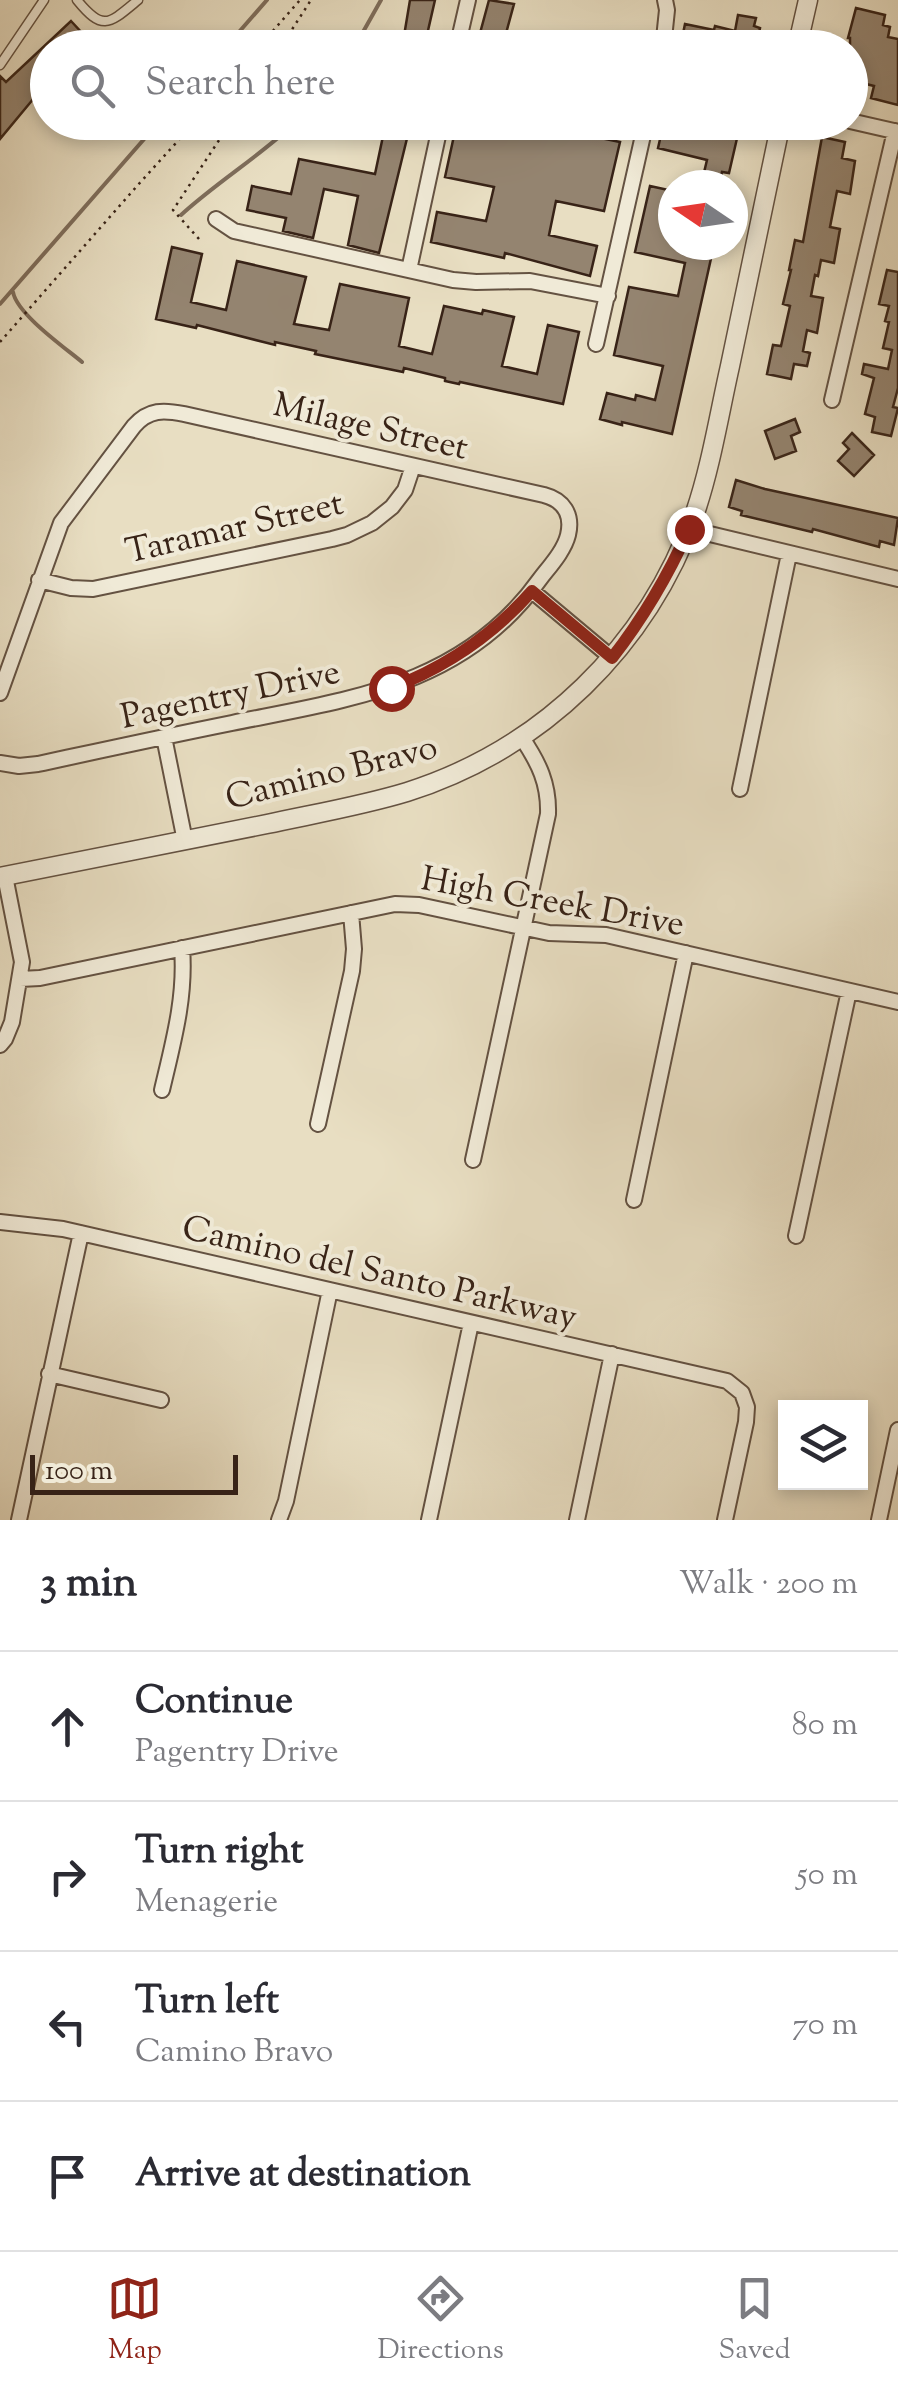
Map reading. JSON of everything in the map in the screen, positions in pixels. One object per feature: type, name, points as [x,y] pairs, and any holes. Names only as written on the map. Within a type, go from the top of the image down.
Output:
[{"type":"street","points":[[462,30],[468,0]]},
{"type":"street","points":[[664,30],[666,0]]},
{"type":"street","points":[[802,30],[808,0]]},
{"type":"street","points":[[832,400],[896,132],[868,125]]},
{"type":"street","points":[[409,270],[437,140]]},
{"type":"street","points":[[596,344],[642,140]]},
{"type":"street","name":"Camino Bravo","points":[[3,877],[404,793],[487,759],[522,738],[570,700],[612,658],[651,604],[689,529],[712,452],[777,140]]},
{"type":"street","points":[[216,219],[234,231],[453,280],[530,281],[608,296]]},
{"type":"street","name":"Milage Street","points":[[39,580],[66,515],[134,426],[154,411],[184,414],[551,497],[568,514]]},
{"type":"street","name":"Taramar Street","points":[[39,580],[92,590],[332,540],[372,522],[392,507],[413,466]]},
{"type":"street","name":"Pagentry Drive","points":[[0,763],[28,766],[353,698],[406,682],[473,645],[510,614],[532,591],[568,538],[568,514]]},
{"type":"street","points":[[689,529],[898,578]]},
{"type":"street","points":[[740,789],[790,554]]},
{"type":"street","points":[[0,693],[39,580]]},
{"type":"street","points":[[532,591],[612,658]]},
{"type":"street","points":[[164,737],[186,841]]},
{"type":"street","points":[[473,1160],[546,826],[548,791],[522,738]]},
{"type":"street","points":[[0,1046],[9,1032],[22,955],[3,877]]},
{"type":"street","name":"High Creek Drive","points":[[20,979],[395,904],[559,934],[597,934],[898,1002]]},
{"type":"street","points":[[318,1124],[352,971],[351,913]]},
{"type":"street","points":[[162,1090],[182,996],[182,948]]},
{"type":"street","points":[[634,1200],[686,953]]},
{"type":"street","points":[[796,1236],[849,991]]},
{"type":"street","name":"Camino del Santo Parkway","points":[[0,1222],[80,1233],[720,1378],[742,1393],[747,1406],[725,1520]]},
{"type":"street","points":[[19,1520],[80,1233]]},
{"type":"street","points":[[279,1520],[330,1290]]},
{"type":"street","points":[[429,1520],[471,1323]]},
{"type":"street","points":[[577,1520],[612,1354]]},
{"type":"street","points":[[50,1374],[160,1400]]},
{"type":"street","points":[[879,1520],[898,1430]]},
{"type":"lane","points":[[0,65],[44,0]]},
{"type":"lane","points":[[76,0],[92,19],[104,22],[115,20],[138,0]]},
{"type":"path","points":[[274,30],[300,0]]},
{"type":"path","points":[[291,30],[310,0]]},
{"type":"path","points":[[0,342],[179,140]]},
{"type":"path","points":[[199,238],[173,210],[219,140]]},
{"type":"building","points":[[410,0],[435,0],[428,30],[405,30]]},
{"type":"building","points":[[489,0],[514,4],[507,30],[481,30]]},
{"type":"building","points":[[856,8],[885,15],[883,25],[890,27],[888,37],[898,39],[898,105],[871,98],[874,86],[868,84],[868,30],[850,30]]},
{"type":"building","points":[[738,15],[756,18],[754,26],[760,28],[760,30],[735,30]]},
{"type":"building","points":[[71,21],[79,30],[61,30]]},
{"type":"building","points":[[685,24],[714,30],[684,30]]},
{"type":"building","points":[[30,59],[30,103],[0,139],[0,76],[6,82]]},
{"type":"building","points":[[382,140],[407,140],[379,253],[348,245],[358,196],[324,189],[313,238],[283,231],[286,218],[247,210],[252,186],[291,194],[299,159],[375,174]]},
{"type":"building","points":[[453,140],[620,142],[604,211],[556,201],[549,235],[597,246],[590,276],[505,253],[504,258],[431,242],[437,212],[486,221],[494,187],[445,177]]},
{"type":"building","points":[[660,140],[737,140],[730,170],[705,170],[707,160],[658,148]]},
{"type":"building","points":[[821,140],[845,142],[842,158],[855,161],[850,194],[837,191],[830,227],[840,229],[834,263],[821,260],[811,296],[823,298],[817,333],[807,330],[803,351],[810,353],[807,366],[794,364],[791,379],[767,374],[773,345],[781,346],[790,306],[783,304],[795,240],[803,242]]},
{"type":"building","points":[[650,186],[658,188],[658,257],[635,252]]},
{"type":"building","points":[[172,247],[202,254],[191,302],[226,310],[237,261],[306,277],[294,324],[329,330],[340,284],[409,298],[399,346],[432,354],[444,306],[514,317],[502,366],[537,374],[548,325],[579,332],[563,404],[156,319]]},
{"type":"building","points":[[671,260],[711,260],[672,434],[600,419],[607,393],[655,400],[663,366],[614,355],[629,287],[678,296],[685,263]]},
{"type":"building","points":[[887,270],[898,272],[898,388],[893,407],[898,408],[891,436],[872,432],[875,417],[865,414],[874,378],[862,374],[864,364],[888,369],[892,350],[883,348],[889,306],[879,304]]},
{"type":"building","points":[[795,419],[800,432],[791,436],[796,451],[775,459],[765,431]]},
{"type":"building","points":[[852,433],[874,455],[854,476],[838,461],[849,449],[843,443]]},
{"type":"building","points":[[736,480],[898,518],[894,545],[880,541],[879,547],[741,515],[742,511],[729,507]]},
{"type":"waterway","points":[[241,30],[267,0]]},
{"type":"waterway","points":[[364,30],[381,0]]},
{"type":"waterway","points":[[0,304],[143,140]]},
{"type":"waterway","points":[[181,215],[275,140]]},
{"type":"waterway","points":[[13,292],[32,320],[82,362]]},
{"type":"route","points":[[391,688],[434,669],[473,645],[532,591],[612,658],[651,604],[689,529]]}]
